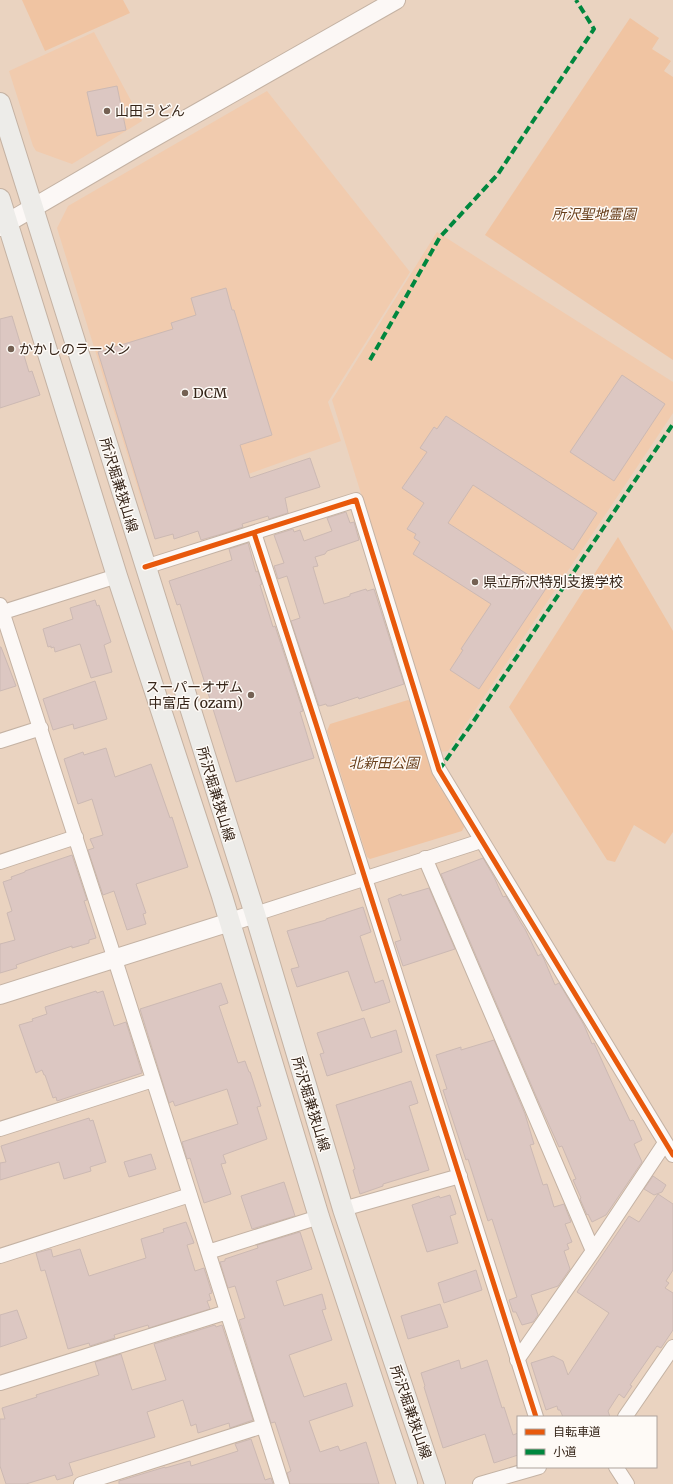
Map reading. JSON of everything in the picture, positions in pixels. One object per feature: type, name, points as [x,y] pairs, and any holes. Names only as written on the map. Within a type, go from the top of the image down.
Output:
[{"type":"main road","name":"所沢堀兼狭山線","points":[[0,103],[254,914],[343,1209],[435,1484]]},
{"type":"main road","name":"所沢堀兼狭山線","points":[[0,199],[4,225],[222,896],[319,1217],[407,1484]]},
{"type":"street","points":[[4,225],[396,0]]},
{"type":"street","points":[[145,567],[356,500],[439,770],[669,1149],[593,1251],[517,1360]]},
{"type":"street","points":[[254,533],[536,1416]]},
{"type":"street","points":[[117,576],[1,610],[76,837],[282,1484]]},
{"type":"street","points":[[0,741],[40,728]]},
{"type":"street","points":[[0,862],[76,837]]},
{"type":"street","points":[[0,995],[481,840]]},
{"type":"street","points":[[425,858],[593,1251]]},
{"type":"street","points":[[0,1129],[153,1080]]},
{"type":"street","points":[[343,1209],[460,1176]]},
{"type":"street","points":[[0,1256],[190,1195]]},
{"type":"street","points":[[208,1252],[319,1217]]},
{"type":"street","points":[[0,1383],[227,1312]]},
{"type":"street","points":[[626,1416],[673,1347]]},
{"type":"street","points":[[81,1484],[263,1426]]},
{"type":"street","points":[[480,1484],[536,1468]]},
{"type":"street","points":[[617,1468],[627,1484]]},
{"type":"shaded area","points":[[94,32],[142,121],[72,164],[36,151],[33,146],[9,71]]},
{"type":"shaded area","points":[[267,91],[410,272],[328,402],[341,441],[145,511],[57,228],[68,206]]},
{"type":"shaded area","name":"県立所沢特別支援学校","points":[[437,232],[673,382],[673,413],[448,751],[441,752],[332,400]]},
{"type":"green space","points":[[22,0],[123,0],[130,13],[45,51]]},
{"type":"green space","name":"所沢聖地霊園","points":[[630,18],[659,38],[652,49],[671,61],[664,71],[673,77],[673,360],[485,235]]},
{"type":"green space","points":[[618,537],[673,631],[673,832],[665,844],[634,825],[615,862],[607,860],[509,707]]},
{"type":"green space","name":"北新田公園","points":[[408,700],[414,703],[437,783],[465,825],[462,831],[370,859],[367,857],[327,731],[330,724]]},
{"type":"building","name":"山田うどん","points":[[117,86],[126,130],[97,136],[87,92]]},
{"type":"building","name":"DCM","points":[[226,288],[272,435],[240,445],[250,478],[310,458],[320,487],[285,498],[288,513],[269,519],[268,516],[242,524],[243,527],[225,533],[201,540],[198,531],[174,539],[173,534],[155,539],[98,352],[173,329],[171,323],[196,315],[191,298]]},
{"type":"building","points":[[12,316],[29,372],[32,371],[40,395],[0,408],[0,319]]},
{"type":"building","points":[[622,375],[665,404],[614,481],[570,452]]},
{"type":"building","points":[[446,416],[597,513],[573,550],[473,485],[448,523],[547,587],[479,689],[450,670],[463,650],[461,649],[491,604],[413,554],[420,542],[414,538],[416,534],[407,529],[424,503],[402,488],[427,452],[420,448],[434,427],[437,429]]},
{"type":"building","points":[[346,512],[350,523],[354,522],[359,540],[327,551],[325,554],[315,557],[318,566],[313,567],[324,604],[350,596],[350,594],[366,589],[367,591],[374,589],[404,684],[359,699],[358,697],[331,706],[327,706],[326,704],[319,706],[291,621],[300,618],[287,576],[278,579],[274,566],[284,563],[274,535],[293,529],[294,532],[300,530],[304,541],[332,531],[327,518]]},
{"type":"building","points":[[248,543],[256,572],[258,571],[262,584],[260,585],[273,627],[275,626],[303,711],[300,712],[314,758],[236,782],[180,604],[177,605],[169,581],[232,560],[229,549]]},
{"type":"building","points":[[95,600],[97,606],[99,605],[111,642],[104,645],[112,672],[91,678],[80,644],[55,652],[54,647],[48,647],[43,629],[73,619],[70,608]]},
{"type":"building","points":[[0,647],[16,686],[0,691]]},
{"type":"building","points":[[95,681],[107,719],[74,729],[73,724],[53,730],[43,699]]},
{"type":"building","points":[[106,748],[115,777],[151,764],[170,818],[172,817],[188,867],[136,884],[146,913],[143,914],[146,924],[127,930],[114,891],[103,895],[88,850],[94,848],[90,839],[103,835],[92,799],[78,804],[64,759],[83,752],[84,755]]},
{"type":"building","points":[[72,855],[87,900],[84,901],[96,938],[89,940],[89,943],[72,948],[72,946],[42,956],[16,965],[17,968],[0,973],[0,944],[15,940],[7,913],[12,911],[3,882],[12,879],[11,877],[25,871]]},
{"type":"building","points":[[483,858],[503,897],[506,896],[525,929],[538,956],[541,954],[543,957],[555,985],[559,983],[584,1025],[592,1044],[594,1043],[630,1121],[634,1121],[642,1140],[634,1144],[642,1162],[606,1215],[592,1222],[580,1199],[581,1198],[573,1180],[576,1179],[562,1146],[559,1147],[536,1096],[441,874]]},
{"type":"building","points":[[429,888],[455,949],[403,966],[395,942],[401,940],[388,899],[401,894],[402,896]]},
{"type":"building","points":[[363,907],[371,932],[360,936],[375,983],[383,980],[390,1002],[362,1011],[348,971],[297,987],[291,969],[299,967],[287,931],[326,920]]},
{"type":"building","points":[[221,983],[228,1003],[219,1006],[238,1063],[245,1061],[250,1072],[261,1106],[257,1107],[267,1139],[223,1155],[226,1163],[221,1164],[231,1194],[204,1203],[190,1158],[187,1159],[182,1142],[238,1124],[227,1089],[175,1106],[173,1101],[169,1103],[140,1009]]},
{"type":"building","points":[[96,991],[97,993],[103,991],[114,1026],[126,1022],[142,1073],[57,1101],[56,1097],[53,1098],[42,1070],[36,1073],[19,1025],[33,1021],[32,1019],[47,1014],[45,1007]]},
{"type":"building","points":[[364,1018],[371,1038],[396,1030],[402,1052],[327,1076],[320,1054],[324,1053],[317,1033]]},
{"type":"building","points":[[494,1040],[525,1114],[534,1144],[530,1145],[543,1185],[547,1184],[554,1207],[564,1204],[571,1222],[565,1224],[572,1242],[567,1244],[569,1249],[564,1251],[570,1269],[558,1286],[531,1295],[538,1315],[533,1322],[522,1325],[516,1312],[513,1312],[509,1300],[517,1297],[492,1219],[488,1221],[468,1159],[466,1160],[443,1090],[447,1089],[436,1055],[461,1047],[461,1050]]},
{"type":"building","points":[[411,1081],[418,1103],[409,1106],[429,1170],[383,1184],[383,1186],[360,1194],[353,1170],[355,1169],[336,1105]]},
{"type":"building","points":[[89,1118],[90,1121],[93,1120],[106,1162],[90,1167],[91,1171],[64,1179],[59,1162],[0,1180],[0,1163],[6,1162],[1,1146]]},
{"type":"building","points":[[151,1154],[156,1169],[129,1177],[124,1162]]},
{"type":"building","points":[[653,1176],[666,1185],[662,1192],[654,1195],[644,1189]]},
{"type":"building","points":[[284,1182],[295,1216],[252,1229],[241,1196]]},
{"type":"building","points":[[658,1194],[673,1204],[673,1270],[666,1281],[669,1283],[665,1288],[673,1293],[673,1330],[661,1348],[657,1346],[630,1385],[632,1386],[624,1398],[619,1394],[608,1411],[610,1416],[563,1416],[557,1406],[546,1410],[531,1363],[553,1356],[563,1361],[568,1375],[609,1313],[577,1292],[629,1216],[639,1222]]},
{"type":"building","points":[[450,1195],[456,1214],[450,1216],[458,1243],[427,1252],[412,1205],[439,1196],[440,1198]]},
{"type":"building","points":[[186,1222],[194,1243],[187,1245],[195,1271],[204,1268],[212,1293],[209,1294],[211,1300],[207,1301],[210,1309],[149,1328],[148,1325],[114,1335],[115,1338],[90,1346],[89,1343],[68,1349],[45,1270],[41,1271],[36,1253],[51,1249],[53,1257],[80,1249],[89,1276],[146,1258],[141,1239],[164,1232],[163,1229]]},
{"type":"building","points":[[300,1232],[312,1269],[276,1281],[284,1306],[322,1294],[326,1309],[322,1310],[332,1340],[289,1355],[304,1397],[346,1383],[353,1406],[309,1421],[320,1452],[338,1446],[340,1451],[366,1442],[379,1484],[290,1484],[287,1473],[291,1471],[275,1422],[271,1423],[239,1320],[245,1318],[235,1286],[228,1288],[220,1262],[258,1248],[257,1245]]},
{"type":"building","points":[[476,1270],[482,1290],[444,1303],[438,1283]]},
{"type":"building","points":[[440,1304],[448,1327],[408,1339],[401,1316]]},
{"type":"building","points":[[17,1310],[27,1338],[0,1347],[0,1315]]},
{"type":"building","points":[[215,1325],[216,1327],[222,1325],[253,1420],[230,1428],[229,1423],[198,1433],[196,1424],[191,1426],[183,1400],[147,1412],[155,1437],[69,1463],[73,1475],[57,1480],[55,1475],[26,1484],[6,1484],[0,1466],[0,1419],[5,1419],[2,1408],[37,1397],[36,1395],[99,1375],[95,1362],[121,1354],[132,1390],[166,1380],[154,1344]]},
{"type":"building","points":[[459,1360],[461,1369],[487,1360],[502,1408],[504,1407],[513,1435],[517,1433],[517,1455],[494,1463],[485,1434],[443,1448],[421,1373]]},
{"type":"building","points":[[251,1439],[265,1480],[271,1478],[273,1484],[119,1484],[119,1481],[165,1467],[190,1461],[191,1466],[238,1451],[235,1444]]},
{"type":"marked path","points":[[370,360],[440,237],[498,174],[594,29],[576,0]]},
{"type":"marked path","points":[[439,770],[473,722],[673,424]]},
{"type":"cycle path","points":[[145,567],[356,500],[439,770],[673,1155]]},
{"type":"cycle path","points":[[254,533],[536,1416]]},
{"type":"place","name":"山田うどん","points":[[107,111]]},
{"type":"place","name":"かかしのラーメン","points":[[11,349]]},
{"type":"place","name":"DCM","points":[[185,393]]},
{"type":"place","name":"県立所沢特別支援学校","points":[[475,582]]},
{"type":"place","name":"スーパーオザム 中富店 (ozam)","points":[[251,695]]}]
